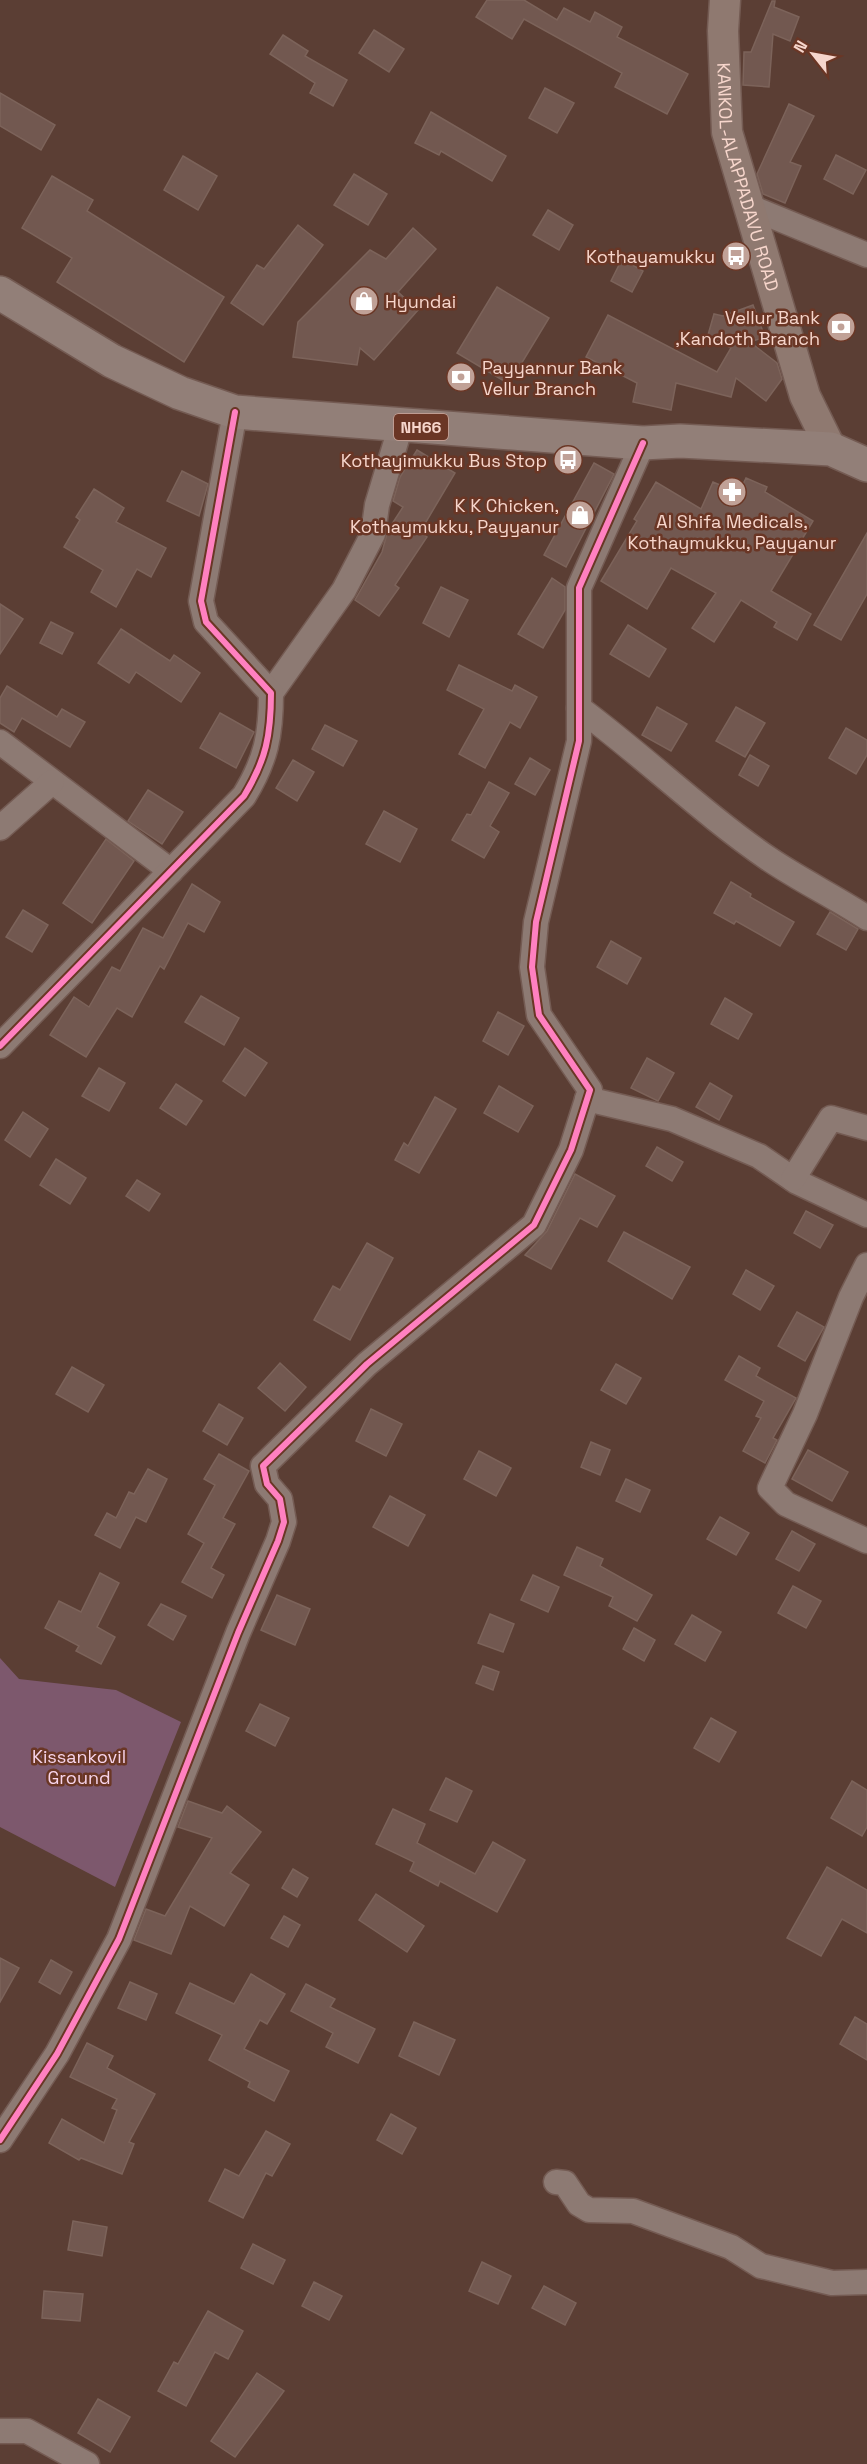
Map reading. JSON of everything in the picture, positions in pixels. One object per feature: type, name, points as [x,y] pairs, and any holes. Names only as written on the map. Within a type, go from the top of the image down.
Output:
[{"type":"highway","name":"NH66","points":[[0,293],[112,361],[180,393],[235,412],[643,443],[680,441],[831,449],[867,465]]},
{"type":"main road","name":"KANKOL-ALAPPADAVU ROAD","points":[[725,0],[723,31],[727,132],[805,396],[831,449]]},
{"type":"street","points":[[750,207],[867,255]]},
{"type":"street","points":[[235,412],[201,601],[206,622],[271,693]]},
{"type":"street","points":[[0,1046],[243,796],[257,775],[265,754],[271,723],[271,693],[344,590],[373,534],[377,505],[401,425]]},
{"type":"street","points":[[0,2140],[57,2054],[120,1939],[238,1633],[278,1541],[284,1522],[280,1499],[267,1484],[263,1466],[367,1364],[534,1225],[571,1150],[590,1090],[538,1015],[532,967],[536,922],[579,741],[579,588],[643,443]]},
{"type":"street","points":[[579,708],[620,739],[698,806],[770,859],[867,918]]},
{"type":"street","points":[[0,742],[171,871]]},
{"type":"street","points":[[0,828],[52,782]]},
{"type":"street","points":[[587,1099],[672,1119],[759,1156],[793,1179],[867,1215]]},
{"type":"street","points":[[793,1179],[831,1118],[867,1128]]},
{"type":"street","points":[[867,1265],[851,1297],[805,1414],[770,1488],[786,1504],[867,1541]]},
{"type":"street","points":[[556,2182],[565,2183],[579,2204],[590,2210],[633,2211],[731,2247],[761,2266],[832,2283],[867,2282]]},
{"type":"street","points":[[0,2431],[27,2431],[87,2464]]},
{"type":"green space","name":"Kissankovil Ground","points":[[0,1658],[19,1679],[116,1690],[181,1722],[115,1887],[0,1827]]},
{"type":"building","points":[[487,0],[524,0],[557,20],[564,8],[590,22],[595,12],[622,27],[617,37],[688,74],[667,114],[615,87],[622,73],[524,19],[512,39],[476,17]]},
{"type":"building","points":[[772,1],[775,1],[774,7],[799,17],[790,41],[773,34],[769,87],[743,85],[744,52],[751,52]]},
{"type":"building","points":[[374,30],[404,49],[389,72],[359,53]]},
{"type":"building","points":[[283,35],[308,51],[305,56],[347,80],[333,106],[310,93],[315,83],[270,54]]},
{"type":"building","points":[[545,88],[574,103],[557,133],[529,118]]},
{"type":"building","points":[[0,93],[55,125],[41,150],[0,126]]},
{"type":"building","points":[[789,104],[814,116],[790,162],[801,166],[785,203],[763,194],[757,174]]},
{"type":"building","points":[[431,112],[506,156],[492,181],[441,151],[439,155],[415,143]]},
{"type":"building","points":[[836,155],[866,170],[853,194],[824,179]]},
{"type":"building","points":[[183,156],[217,176],[198,210],[164,190]]},
{"type":"building","points":[[354,174],[387,194],[368,225],[334,205]]},
{"type":"building","points":[[52,176],[93,200],[87,211],[224,297],[184,362],[57,282],[72,258],[22,228]]},
{"type":"building","points":[[548,210],[573,225],[559,250],[533,235]]},
{"type":"building","points":[[298,225],[323,245],[263,325],[231,303],[257,265],[264,269]]},
{"type":"building","name":"Hyundai","points":[[413,228],[436,249],[398,292],[418,310],[374,360],[360,348],[357,365],[293,357],[298,322],[370,250],[386,259]]},
{"type":"building","points":[[622,259],[643,271],[632,292],[611,281]]},
{"type":"building","points":[[497,287],[549,318],[509,384],[457,353]]},
{"type":"building","points":[[753,305],[765,337],[750,342],[777,363],[782,379],[766,401],[736,378],[731,397],[676,383],[671,410],[633,402],[637,383],[586,357],[608,315],[717,372],[731,348],[708,335],[714,314],[723,316]]},
{"type":"building","points":[[417,450],[455,473],[420,532],[427,537],[395,585],[399,588],[379,616],[355,600],[382,552],[388,530],[403,507],[393,501],[400,477]]},
{"type":"building","name":"K K Chicken, Kothaymukku, Payyanur","points":[[594,463],[614,474],[566,567],[544,555]]},
{"type":"building","points":[[182,471],[208,484],[199,516],[167,501]]},
{"type":"building","points":[[746,478],[767,487],[765,492],[813,521],[771,591],[811,614],[797,640],[774,627],[777,622],[741,600],[714,642],[692,628],[716,593],[671,568],[647,609],[601,581],[637,521],[634,519],[656,482],[701,509],[713,482],[739,493]]},
{"type":"building","points":[[94,489],[124,508],[116,522],[166,548],[151,577],[137,569],[116,607],[91,592],[103,570],[64,547],[80,520],[76,517]]},
{"type":"building","points":[[867,533],[867,594],[841,640],[814,625]]},
{"type":"building","points":[[552,578],[565,587],[565,610],[543,648],[518,634]]},
{"type":"building","points":[[441,587],[468,600],[449,637],[423,623]]},
{"type":"building","points":[[0,604],[23,619],[0,654]]},
{"type":"building","points":[[51,622],[73,633],[62,654],[40,643]]},
{"type":"building","points":[[628,625],[666,649],[649,677],[610,654]]},
{"type":"building","points":[[121,629],[170,661],[174,655],[200,673],[181,702],[136,672],[129,683],[98,663]]},
{"type":"building","points":[[459,665],[512,691],[515,685],[537,697],[520,728],[510,722],[485,768],[459,754],[484,709],[447,690]]},
{"type":"building","points":[[7,686],[57,717],[62,709],[85,722],[70,747],[22,718],[14,732],[0,723],[0,698]]},
{"type":"building","points":[[657,707],[687,724],[671,751],[642,735]]},
{"type":"building","points":[[736,707],[765,723],[745,757],[716,741]]},
{"type":"building","points":[[220,713],[254,732],[236,768],[200,748]]},
{"type":"building","points":[[325,725],[357,741],[343,766],[312,749]]},
{"type":"building","points":[[846,728],[867,740],[867,755],[856,774],[829,758]]},
{"type":"building","points":[[750,755],[769,766],[758,786],[739,775]]},
{"type":"building","points":[[530,758],[550,770],[535,795],[515,784]]},
{"type":"building","points":[[293,760],[314,772],[297,801],[276,788]]},
{"type":"building","points":[[489,782],[509,793],[490,826],[499,832],[484,858],[452,840],[467,814],[471,815]]},
{"type":"building","points":[[148,790],[183,812],[162,844],[128,821]]},
{"type":"building","points":[[384,811],[417,829],[400,862],[366,844]]},
{"type":"building","points":[[106,839],[134,861],[92,923],[63,903]]},
{"type":"building","points":[[731,882],[751,894],[750,897],[794,922],[780,946],[736,921],[734,924],[714,913]]},
{"type":"building","points":[[192,884],[220,902],[204,932],[188,923],[164,969],[160,966],[132,1017],[117,1008],[86,1057],[50,1035],[74,997],[89,1007],[112,967],[120,971],[143,928],[163,938]]},
{"type":"building","points":[[23,910],[48,925],[32,952],[6,937]]},
{"type":"building","points":[[830,912],[858,929],[846,950],[817,934]]},
{"type":"building","points":[[611,941],[641,958],[627,984],[597,967]]},
{"type":"building","points":[[201,996],[239,1018],[224,1045],[185,1022]]},
{"type":"building","points":[[725,998],[752,1014],[738,1039],[711,1024]]},
{"type":"building","points":[[498,1012],[524,1026],[508,1055],[483,1041]]},
{"type":"building","points":[[245,1048],[267,1063],[245,1096],[223,1081]]},
{"type":"building","points":[[647,1058],[674,1073],[658,1101],[631,1088]]},
{"type":"building","points":[[99,1068],[125,1083],[109,1111],[82,1096]]},
{"type":"building","points":[[710,1083],[732,1096],[719,1120],[696,1107]]},
{"type":"building","points":[[176,1084],[202,1101],[186,1125],[160,1108]]},
{"type":"building","points":[[499,1086],[533,1106],[518,1132],[484,1113]]},
{"type":"building","points":[[435,1097],[456,1109],[419,1173],[395,1160],[404,1143],[408,1146]]},
{"type":"building","points":[[23,1112],[48,1129],[30,1157],[5,1140]]},
{"type":"building","points":[[657,1147],[683,1162],[672,1181],[646,1166]]},
{"type":"building","points":[[56,1159],[86,1178],[70,1204],[40,1185]]},
{"type":"building","points":[[575,1174],[615,1196],[597,1227],[580,1218],[551,1269],[525,1255],[547,1231]]},
{"type":"building","points":[[137,1180],[160,1194],[149,1211],[126,1196]]},
{"type":"building","points":[[806,1211],[833,1225],[820,1248],[794,1233]]},
{"type":"building","points":[[624,1232],[690,1267],[672,1299],[608,1261]]},
{"type":"building","points":[[367,1243],[393,1258],[350,1340],[314,1320],[333,1286],[340,1290]]},
{"type":"building","points":[[746,1270],[774,1286],[760,1310],[733,1294]]},
{"type":"building","points":[[797,1312],[824,1327],[805,1361],[778,1346]]},
{"type":"building","points":[[739,1356],[760,1368],[756,1376],[796,1398],[773,1438],[777,1440],[765,1463],[743,1451],[761,1418],[756,1416],[764,1401],[725,1380]]},
{"type":"building","points":[[280,1363],[306,1387],[285,1411],[258,1388]]},
{"type":"building","points":[[616,1364],[641,1378],[626,1404],[601,1390]]},
{"type":"building","points":[[72,1367],[104,1385],[88,1412],[56,1394]]},
{"type":"building","points":[[219,1404],[243,1418],[227,1445],[203,1431]]},
{"type":"building","points":[[371,1409],[402,1424],[386,1456],[356,1441]]},
{"type":"building","points":[[591,1442],[610,1450],[600,1475],[581,1467]]},
{"type":"building","points":[[808,1450],[848,1472],[832,1501],[792,1479]]},
{"type":"building","points":[[479,1451],[511,1468],[496,1496],[464,1479]]},
{"type":"building","points":[[219,1454],[249,1471],[223,1518],[235,1524],[211,1568],[224,1575],[212,1598],[182,1582],[204,1543],[188,1534],[215,1485],[204,1479]]},
{"type":"building","points":[[148,1469],[167,1479],[146,1522],[136,1517],[120,1548],[95,1535],[107,1513],[116,1518],[129,1492],[134,1494]]},
{"type":"building","points":[[626,1479],[650,1490],[640,1512],[616,1501]]},
{"type":"building","points":[[390,1496],[425,1515],[408,1546],[373,1527]]},
{"type":"building","points":[[720,1517],[749,1533],[736,1555],[707,1539]]},
{"type":"building","points":[[792,1531],[815,1544],[799,1571],[776,1559]]},
{"type":"building","points":[[577,1547],[603,1559],[600,1566],[652,1595],[637,1621],[609,1606],[613,1597],[564,1575]]},
{"type":"building","points":[[100,1573],[119,1583],[97,1627],[115,1637],[101,1664],[76,1651],[79,1646],[45,1628],[59,1601],[81,1612]]},
{"type":"building","points":[[533,1575],[559,1587],[548,1612],[521,1600]]},
{"type":"building","points":[[793,1586],[821,1601],[806,1628],[778,1613]]},
{"type":"building","points":[[277,1595],[310,1609],[295,1645],[261,1630]]},
{"type":"building","points":[[161,1604],[186,1616],[173,1640],[148,1625]]},
{"type":"building","points":[[490,1614],[514,1624],[503,1652],[478,1643]]},
{"type":"building","points":[[692,1615],[721,1632],[705,1661],[675,1644]]},
{"type":"building","points":[[634,1628],[655,1640],[644,1661],[623,1649]]},
{"type":"building","points":[[483,1666],[499,1672],[493,1690],[476,1683]]},
{"type":"building","points":[[260,1704],[289,1718],[275,1746],[246,1731]]},
{"type":"building","points":[[711,1718],[736,1732],[719,1762],[694,1748]]},
{"type":"building","points":[[446,1778],[472,1791],[457,1822],[430,1810]]},
{"type":"building","points":[[852,1781],[867,1790],[867,1827],[862,1836],[831,1818]]},
{"type":"building","points":[[188,1801],[222,1813],[227,1806],[261,1832],[230,1873],[249,1885],[224,1926],[190,1906],[171,1954],[134,1940],[146,1909],[165,1916],[212,1838],[178,1827]]},
{"type":"building","points":[[393,1809],[425,1824],[417,1843],[475,1874],[493,1842],[525,1860],[497,1912],[440,1881],[438,1886],[410,1871],[414,1862],[376,1844]]},
{"type":"building","points":[[827,1867],[867,1890],[867,1933],[842,1919],[821,1956],[787,1938]]},
{"type":"building","points":[[293,1869],[308,1878],[297,1897],[282,1888]]},
{"type":"building","points":[[376,1894],[424,1926],[407,1952],[359,1920]]},
{"type":"building","points":[[284,1916],[300,1925],[288,1947],[271,1938]]},
{"type":"building","points":[[0,1958],[19,1968],[0,2002]]},
{"type":"building","points":[[51,1960],[72,1972],[60,1994],[39,1982]]},
{"type":"building","points":[[251,1974],[285,1994],[267,2024],[260,2020],[244,2049],[289,2071],[274,2101],[248,2087],[250,2082],[209,2060],[222,2035],[176,2013],[190,1983],[234,2004]]},
{"type":"building","points":[[130,1982],[157,1994],[146,2020],[118,2008]]},
{"type":"building","points":[[306,1984],[335,1999],[330,2007],[375,2029],[358,2063],[326,2047],[333,2033],[291,2011]]},
{"type":"building","points":[[855,2017],[867,2024],[867,2060],[840,2044]]},
{"type":"building","points":[[414,2022],[455,2040],[439,2075],[399,2056]]},
{"type":"building","points":[[87,2043],[113,2056],[107,2068],[155,2094],[129,2142],[134,2144],[122,2174],[81,2158],[79,2160],[49,2143],[62,2119],[104,2143],[117,2110],[112,2108],[117,2099],[70,2077]]},
{"type":"building","points":[[391,2114],[416,2128],[402,2154],[377,2140]]},
{"type":"building","points":[[266,2131],[290,2144],[272,2176],[266,2173],[243,2218],[209,2201],[225,2169],[239,2176]]},
{"type":"building","points":[[73,2221],[107,2227],[102,2256],[68,2250]]},
{"type":"building","points":[[253,2244],[285,2260],[273,2284],[241,2268]]},
{"type":"building","points":[[482,2262],[511,2276],[498,2304],[469,2291]]},
{"type":"building","points":[[314,2282],[342,2296],[329,2320],[302,2306]]},
{"type":"building","points":[[544,2286],[576,2303],[565,2325],[532,2308]]},
{"type":"building","points":[[44,2291],[83,2294],[80,2321],[42,2318]]},
{"type":"building","points":[[208,2311],[243,2331],[228,2359],[215,2352],[186,2406],[158,2391],[174,2362],[178,2364]]},
{"type":"building","points":[[257,2373],[284,2391],[235,2457],[211,2441]]},
{"type":"building","points":[[98,2399],[130,2417],[110,2452],[78,2433]]},
{"type":"cycle path","points":[[0,1046],[244,796],[258,771],[266,747],[271,693],[206,622],[201,601],[235,412]]},
{"type":"cycle path","points":[[0,2140],[57,2054],[119,1939],[238,1633],[278,1541],[284,1522],[280,1499],[267,1484],[263,1466],[367,1364],[534,1225],[571,1150],[590,1090],[539,1015],[532,967],[536,922],[579,741],[579,588],[643,443]]},
{"type":"place","name":"Kothayamukku","points":[[736,256]]},
{"type":"place","name":"Hyundai","points":[[364,301]]},
{"type":"place","name":"Vellur Bank ,Kandoth Branch","points":[[841,327]]},
{"type":"place","name":"Payyannur Bank Vellur Branch","points":[[461,377]]},
{"type":"place","name":"Kothayimukku Bus Stop","points":[[568,460]]},
{"type":"place","name":"Al Shifa Medicals, Kothaymukku, Payyanur","points":[[732,492]]},
{"type":"place","name":"K K Chicken, Kothaymukku, Payyanur","points":[[580,515]]}]
